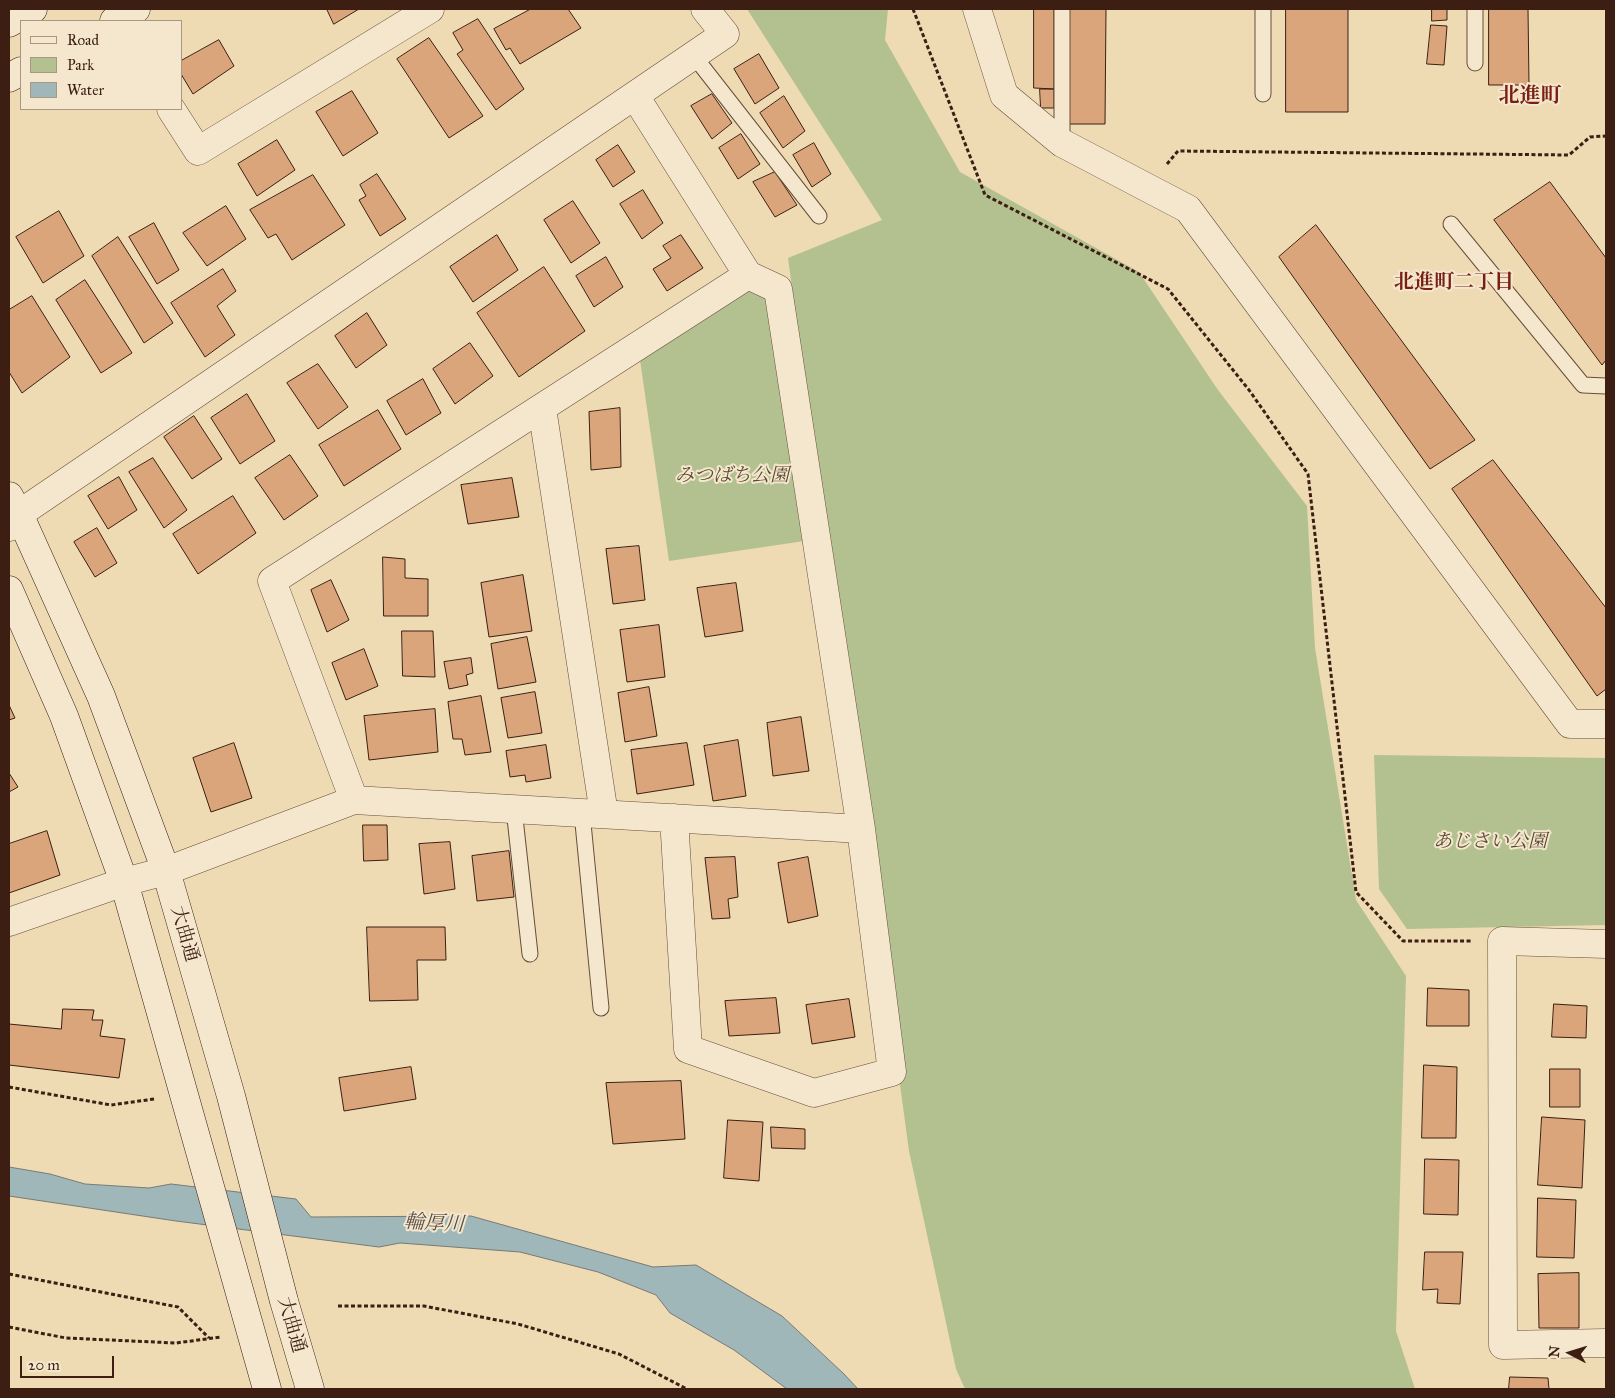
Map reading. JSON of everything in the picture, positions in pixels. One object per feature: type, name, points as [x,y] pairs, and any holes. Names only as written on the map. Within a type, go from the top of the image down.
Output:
[{"type":"street","points":[[9,23],[33,9]]},
{"type":"street","points":[[172,110],[198,151],[430,9]]},
{"type":"street","points":[[12,512],[694,56],[724,34],[706,9]]},
{"type":"street","points":[[977,9],[1004,95],[1062,143],[1188,209],[1570,724],[1606,724]]},
{"type":"street","points":[[9,78],[20,72]]},
{"type":"street","points":[[636,96],[748,275],[778,289],[861,829],[892,1072],[814,1093],[688,1049],[674,818]]},
{"type":"street","points":[[354,800],[272,581],[748,275]]},
{"type":"street","points":[[542,408],[593,813]]},
{"type":"street","name":"大曲通","points":[[12,512],[101,696],[166,871],[231,1096],[284,1301],[310,1389]]},
{"type":"street","points":[[9,590],[64,716],[124,882],[266,1389]]},
{"type":"street","points":[[9,922],[124,882],[166,871],[354,800],[861,829]]},
{"type":"street","points":[[1606,944],[1502,941],[1503,1345],[1606,1343]]},
{"type":"lane","points":[[1062,9],[1062,143]]},
{"type":"lane","points":[[1263,9],[1263,94]]},
{"type":"lane","points":[[1475,9],[1475,63]]},
{"type":"lane","points":[[694,56],[819,216]]},
{"type":"lane","points":[[1451,224],[1583,385],[1606,386]]},
{"type":"lane","points":[[514,809],[530,954]]},
{"type":"lane","points":[[593,813],[601,1008]]},
{"type":"path","points":[[913,9],[985,196],[1168,289],[1249,390],[1308,474],[1356,892],[1403,941],[1502,941]]},
{"type":"path","points":[[1146,187],[1178,151],[1569,155],[1590,137],[1606,136]]},
{"type":"path","points":[[9,1087],[111,1105],[155,1099]]},
{"type":"path","points":[[9,1274],[178,1307],[209,1338]]},
{"type":"path","points":[[338,1306],[424,1306],[518,1324],[619,1354],[687,1389]]},
{"type":"path","points":[[9,1327],[66,1338],[176,1343],[251,1333]]},
{"type":"green space","points":[[747,9],[888,9],[885,40],[960,172],[1139,272],[1218,390],[1307,506],[1315,648],[1356,900],[1406,976],[1396,1331],[1415,1389],[965,1389],[956,1369],[909,1151],[788,258],[882,220]]},
{"type":"green space","name":"みつばち公園","points":[[748,275],[778,289],[818,539],[669,561],[638,346]]},
{"type":"green space","name":"あじさい公園","points":[[1374,755],[1606,758],[1606,925],[1407,929],[1379,889]]},
{"type":"water","name":"輪厚川","points":[[9,1167],[50,1174],[85,1184],[149,1188],[171,1184],[296,1199],[311,1217],[471,1216],[653,1267],[696,1265],[782,1316],[858,1389],[787,1389],[734,1350],[670,1313],[656,1295],[598,1272],[520,1252],[400,1243],[379,1247],[176,1221],[9,1196]]},
{"type":"building","points":[[327,9],[359,9],[334,24]]},
{"type":"building","points":[[531,9],[568,9],[581,28],[520,64],[510,48],[506,50],[494,29]]},
{"type":"building","points":[[1034,9],[1054,9],[1054,89],[1034,88]]},
{"type":"building","points":[[1059,9],[1106,9],[1105,124],[1058,124]]},
{"type":"building","points":[[1286,9],[1348,9],[1348,112],[1286,112]]},
{"type":"building","points":[[1432,9],[1447,9],[1447,20],[1432,21]]},
{"type":"building","points":[[1489,9],[1528,9],[1529,85],[1489,85]]},
{"type":"building","points":[[478,19],[524,89],[496,110],[457,54],[463,50],[453,33]]},
{"type":"building","points":[[1431,25],[1447,26],[1444,65],[1427,64]]},
{"type":"building","points":[[429,38],[483,116],[449,138],[397,59]]},
{"type":"building","points":[[219,40],[234,66],[193,94],[182,76],[182,60]]},
{"type":"building","points":[[759,54],[779,88],[755,104],[734,69]]},
{"type":"building","points":[[1040,89],[1054,89],[1054,108],[1041,108]]},
{"type":"building","points":[[352,91],[378,133],[343,156],[316,112]]},
{"type":"building","points":[[712,94],[732,123],[712,139],[691,106]]},
{"type":"building","points":[[784,96],[805,131],[783,148],[760,113]]},
{"type":"building","points":[[741,134],[760,164],[738,179],[719,148]]},
{"type":"building","points":[[277,140],[295,170],[257,196],[238,164]]},
{"type":"building","points":[[814,143],[831,174],[812,187],[793,155]]},
{"type":"building","points":[[618,145],[635,172],[613,187],[596,160]]},
{"type":"building","points":[[775,172],[797,205],[775,217],[753,182]]},
{"type":"building","points":[[377,174],[406,219],[380,236],[359,200],[366,196],[360,185]]},
{"type":"building","points":[[313,175],[345,225],[292,260],[276,234],[268,238],[250,210]]},
{"type":"building","points":[[1550,182],[1606,258],[1606,360],[1602,365],[1494,220]]},
{"type":"building","points":[[643,190],[663,223],[642,239],[620,204]]},
{"type":"building","points":[[573,201],[600,243],[571,263],[544,220]]},
{"type":"building","points":[[226,206],[246,239],[207,266],[183,233]]},
{"type":"building","points":[[59,211],[84,256],[43,283],[16,237]]},
{"type":"building","points":[[154,223],[179,270],[157,284],[129,237]]},
{"type":"building","points":[[1316,225],[1475,440],[1430,469],[1279,257]]},
{"type":"building","points":[[497,235],[518,270],[473,302],[450,267]]},
{"type":"building","points":[[681,235],[703,268],[667,291],[653,269],[671,258],[663,246]]},
{"type":"building","points":[[118,237],[173,323],[144,343],[92,256]]},
{"type":"building","points":[[606,257],[623,287],[594,307],[576,276]]},
{"type":"building","points":[[544,267],[585,331],[519,377],[477,313]]},
{"type":"building","points":[[223,269],[236,291],[217,306],[235,335],[205,357],[171,303]]},
{"type":"building","points":[[85,280],[132,353],[101,373],[56,300]]},
{"type":"building","points":[[32,296],[70,357],[22,393],[9,372],[9,310]]},
{"type":"building","points":[[367,313],[387,345],[356,368],[335,336]]},
{"type":"building","points":[[470,343],[493,376],[455,404],[433,369]]},
{"type":"building","points":[[318,364],[348,407],[318,429],[287,383]]},
{"type":"building","points":[[423,379],[441,413],[406,435],[387,401]]},
{"type":"building","points":[[247,394],[275,441],[240,464],[211,418]]},
{"type":"building","points":[[620,408],[621,467],[591,470],[589,412]]},
{"type":"building","points":[[378,410],[401,449],[344,486],[319,445]]},
{"type":"building","points":[[194,416],[222,459],[192,479],[164,437]]},
{"type":"building","points":[[290,455],[318,496],[284,520],[255,478]]},
{"type":"building","points":[[153,458],[187,510],[164,528],[129,472]]},
{"type":"building","points":[[1493,460],[1606,608],[1606,689],[1597,696],[1452,489]]},
{"type":"building","points":[[119,477],[137,510],[108,529],[88,496]]},
{"type":"building","points":[[512,478],[519,517],[468,524],[461,485]]},
{"type":"building","points":[[233,496],[256,533],[198,574],[173,534]]},
{"type":"building","points":[[97,528],[117,563],[95,577],[74,542]]},
{"type":"building","points":[[639,546],[645,600],[613,604],[606,549]]},
{"type":"building","points":[[383,557],[405,559],[405,578],[428,579],[428,616],[384,616]]},
{"type":"building","points":[[523,575],[532,631],[489,637],[481,583]]},
{"type":"building","points":[[331,580],[349,620],[327,632],[311,590]]},
{"type":"building","points":[[736,583],[743,631],[705,637],[697,588]]},
{"type":"building","points":[[659,625],[665,677],[627,682],[620,630]]},
{"type":"building","points":[[402,631],[433,631],[435,677],[403,676]]},
{"type":"building","points":[[527,637],[536,682],[498,689],[491,644]]},
{"type":"building","points":[[364,649],[378,686],[346,700],[332,663]]},
{"type":"building","points":[[471,658],[473,673],[466,675],[468,685],[449,689],[444,662]]},
{"type":"building","points":[[649,687],[657,736],[625,742],[618,693]]},
{"type":"building","points":[[535,692],[542,733],[508,738],[501,698]]},
{"type":"building","points":[[481,696],[491,752],[465,755],[462,739],[453,739],[448,702]]},
{"type":"building","points":[[9,705],[15,718],[9,720]]},
{"type":"building","points":[[435,709],[438,752],[369,760],[364,716]]},
{"type":"building","points":[[801,717],[809,771],[773,776],[767,723]]},
{"type":"building","points":[[738,740],[746,796],[713,801],[704,746]]},
{"type":"building","points":[[234,743],[252,798],[211,812],[193,758]]},
{"type":"building","points":[[687,743],[694,785],[637,794],[631,750]]},
{"type":"building","points":[[546,745],[551,778],[526,782],[525,775],[510,777],[506,751]]},
{"type":"building","points":[[9,773],[18,787],[9,792]]},
{"type":"building","points":[[363,825],[387,825],[388,860],[364,861]]},
{"type":"building","points":[[47,831],[60,875],[9,893],[9,844]]},
{"type":"building","points":[[450,842],[455,889],[424,894],[419,844]]},
{"type":"building","points":[[509,851],[514,897],[477,901],[472,856]]},
{"type":"building","points":[[735,857],[738,897],[728,899],[730,918],[712,919],[705,858]]},
{"type":"building","points":[[808,857],[818,916],[788,923],[778,863]]},
{"type":"building","points":[[367,927],[445,927],[446,960],[417,960],[418,1000],[370,1001]]},
{"type":"building","points":[[1428,988],[1469,990],[1469,1026],[1427,1026]]},
{"type":"building","points":[[776,998],[780,1033],[729,1036],[725,1001]]},
{"type":"building","points":[[849,999],[855,1037],[812,1044],[806,1005]]},
{"type":"building","points":[[1554,1004],[1587,1006],[1586,1038],[1552,1037]]},
{"type":"building","points":[[63,1009],[94,1010],[92,1020],[103,1020],[100,1036],[125,1039],[119,1078],[9,1065],[9,1024],[61,1029]]},
{"type":"building","points":[[1424,1065],[1457,1067],[1456,1138],[1422,1138]]},
{"type":"building","points":[[411,1067],[416,1099],[344,1111],[339,1078]]},
{"type":"building","points":[[1550,1069],[1580,1069],[1580,1107],[1550,1107]]},
{"type":"building","points":[[681,1081],[685,1139],[613,1144],[606,1083]]},
{"type":"building","points":[[1542,1117],[1585,1120],[1582,1188],[1538,1185]]},
{"type":"building","points":[[728,1120],[763,1122],[759,1181],[724,1178]]},
{"type":"building","points":[[771,1127],[805,1129],[805,1149],[772,1148]]},
{"type":"building","points":[[1425,1159],[1459,1160],[1458,1215],[1424,1214]]},
{"type":"building","points":[[1538,1198],[1576,1200],[1574,1258],[1537,1257]]},
{"type":"building","points":[[1425,1252],[1463,1252],[1460,1304],[1437,1303],[1438,1289],[1423,1290]]},
{"type":"building","points":[[1579,1273],[1579,1328],[1539,1328],[1538,1274]]},
{"type":"building","points":[[1510,1377],[1548,1378],[1549,1389],[1509,1389]]},
{"type":"district","name":"北進町","points":[[1530,97]]},
{"type":"district","name":"北進町二丁目","points":[[1454,283]]}]
